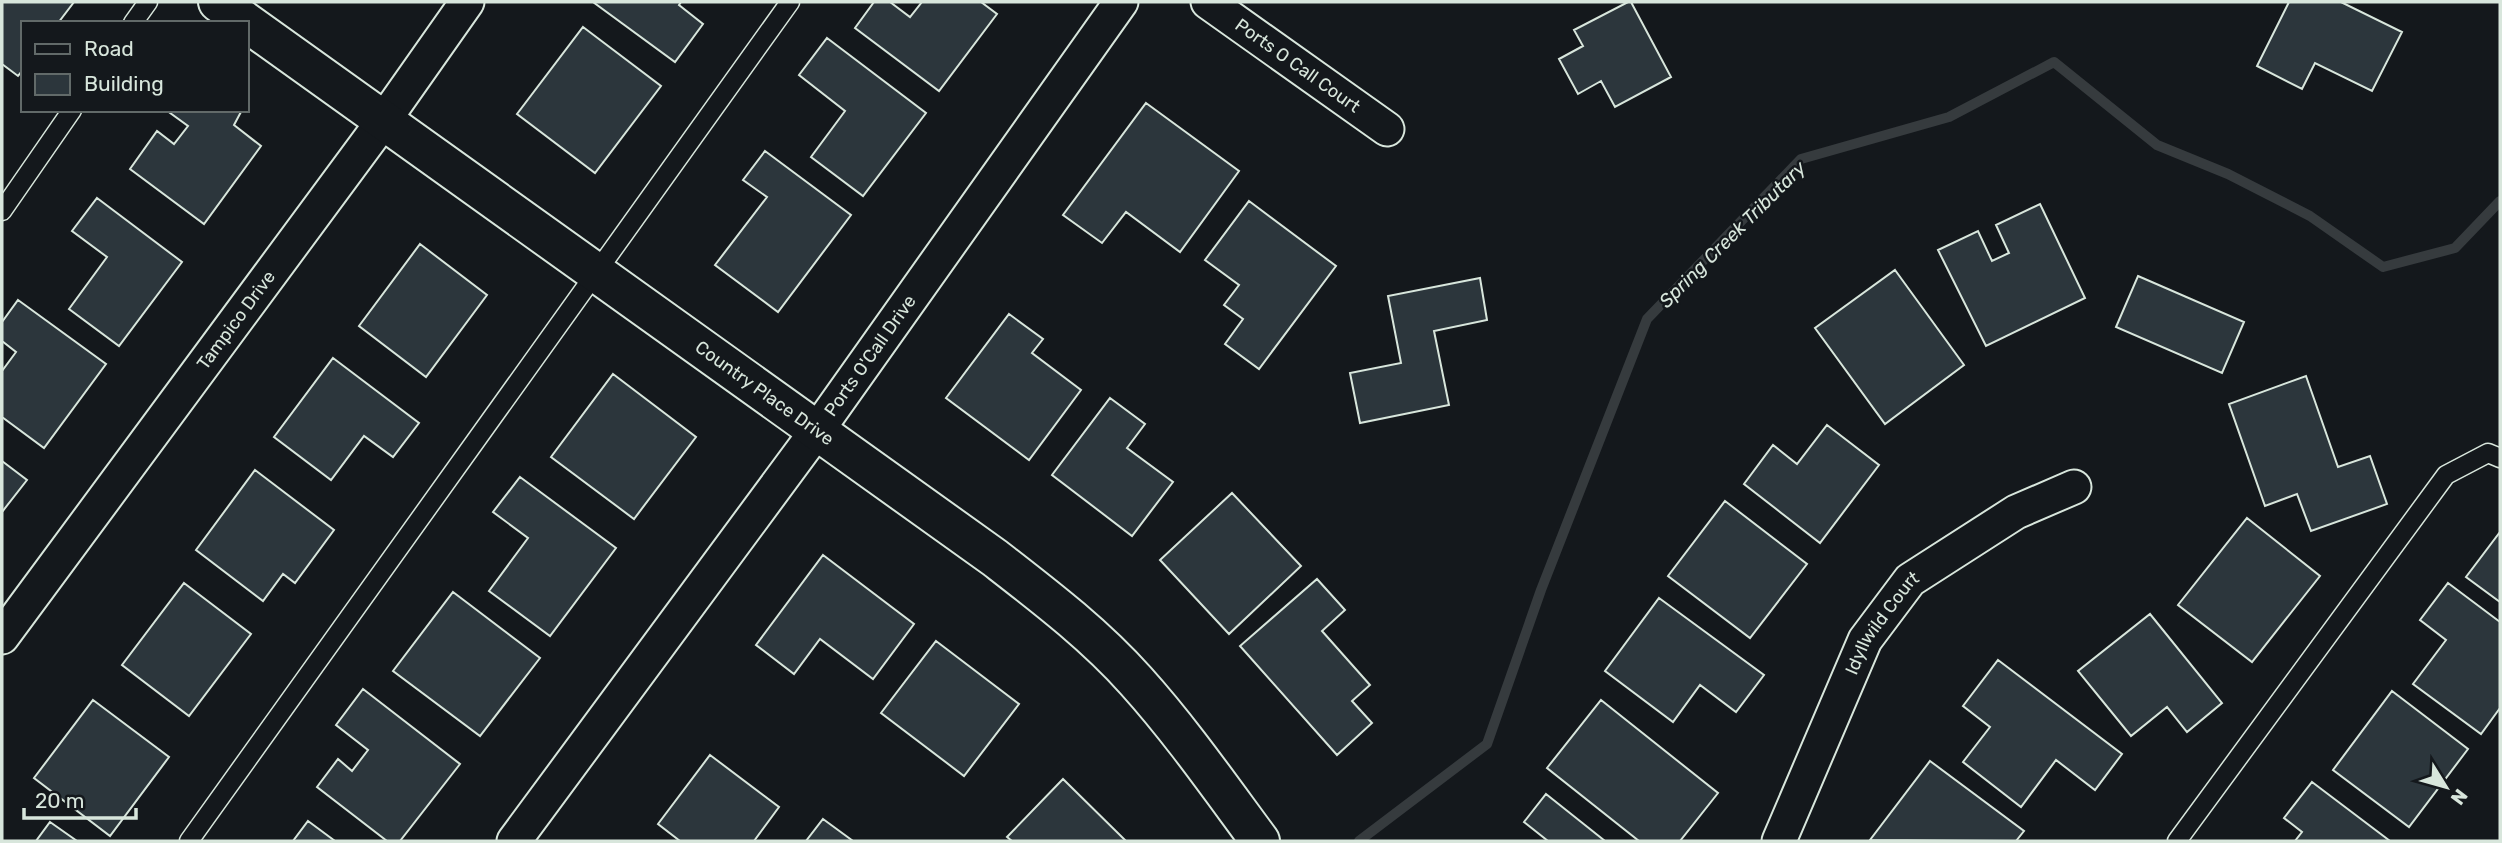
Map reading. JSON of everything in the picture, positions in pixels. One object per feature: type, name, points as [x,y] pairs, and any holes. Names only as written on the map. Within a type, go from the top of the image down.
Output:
[{"type":"street","name":"Country Place Drive","points":[[219,2],[246,21]]},
{"type":"street","name":"Tampico Drive","points":[[2,637],[384,120],[467,2]]},
{"type":"street","name":"Ports O'Call Drive","points":[[516,840],[816,432],[1121,2]]},
{"type":"street","name":"Ports O Call Court","points":[[1208,2],[1387,129]]},
{"type":"street","name":"Country Place Drive","points":[[248,23],[995,558],[1073,620],[1135,680],[1189,745],[1260,841]]},
{"type":"street","name":"Idyllwild Court","points":[[1779,841],[1865,640],[1910,580],[2016,512],[2074,487]]},
{"type":"lane","points":[[134,21],[148,2]]},
{"type":"lane","points":[[189,841],[790,2]]},
{"type":"lane","points":[[2,211],[71,112]]},
{"type":"lane","points":[[2177,841],[2446,475],[2488,453],[2500,458]]},
{"type":"building","points":[[2,2],[74,2],[60,21],[21,21],[21,72],[18,76],[2,64]]},
{"type":"building","points":[[593,2],[681,2],[679,5],[703,24],[675,62]]},
{"type":"building","points":[[874,2],[890,2],[910,17],[922,2],[981,2],[997,14],[939,91],[855,28]]},
{"type":"building","points":[[1631,2],[1671,77],[1615,107],[1601,81],[1578,94],[1559,59],[1583,46],[1574,30]]},
{"type":"building","points":[[2289,2],[2341,2],[2402,32],[2372,91],[2315,63],[2302,89],[2257,66]]},
{"type":"building","points":[[583,27],[661,86],[595,173],[517,114]]},
{"type":"building","points":[[827,38],[926,113],[863,196],[811,157],[845,111],[799,75]]},
{"type":"building","points":[[1146,103],[1239,171],[1180,252],[1126,212],[1102,243],[1063,215]]},
{"type":"building","points":[[169,112],[241,112],[234,125],[261,146],[204,224],[130,169],[157,131],[174,144],[188,126]]},
{"type":"building","points":[[765,151],[851,215],[778,312],[715,265],[767,197],[743,180]]},
{"type":"building","points":[[97,198],[182,262],[119,346],[69,309],[107,257],[72,231]]},
{"type":"building","points":[[1249,201],[1336,266],[1259,369],[1225,344],[1243,319],[1224,305],[1239,285],[1205,260]]},
{"type":"building","points":[[2040,204],[2085,298],[1986,346],[1938,250],[1978,231],[1992,261],[2009,253],[1996,225]]},
{"type":"building","points":[[420,244],[487,295],[426,377],[359,326]]},
{"type":"building","points":[[1895,270],[1964,365],[1885,424],[1815,328]]},
{"type":"building","points":[[2138,276],[2244,322],[2222,373],[2116,327]]},
{"type":"building","points":[[1480,278],[1487,320],[1434,331],[1449,405],[1360,423],[1350,373],[1401,363],[1388,296]]},
{"type":"building","points":[[18,300],[106,364],[44,448],[2,417],[2,371],[16,352],[2,341],[2,322]]},
{"type":"building","points":[[1009,314],[1043,339],[1032,353],[1081,390],[1029,460],[946,398]]},
{"type":"building","points":[[333,358],[419,423],[393,457],[364,436],[331,480],[274,437]]},
{"type":"building","points":[[613,374],[696,437],[634,519],[551,457]]},
{"type":"building","points":[[2306,376],[2338,467],[2370,456],[2387,504],[2311,531],[2297,494],[2265,506],[2229,404]]},
{"type":"building","points":[[1110,398],[1145,424],[1127,448],[1173,482],[1132,536],[1052,475]]},
{"type":"building","points":[[1827,425],[1879,465],[1820,543],[1744,484],[1773,445],[1797,464]]},
{"type":"building","points":[[2,461],[27,480],[2,512]]},
{"type":"building","points":[[255,470],[334,530],[295,583],[283,574],[263,601],[196,550]]},
{"type":"building","points":[[520,477],[616,548],[550,636],[489,591],[528,538],[493,512]]},
{"type":"building","points":[[1232,493],[1301,566],[1229,634],[1160,560]]},
{"type":"building","points":[[1725,501],[1807,564],[1750,638],[1668,576]]},
{"type":"building","points":[[2247,518],[2320,576],[2252,662],[2178,605]]},
{"type":"building","points":[[2500,532],[2500,602],[2466,577]]},
{"type":"building","points":[[823,555],[914,624],[873,679],[820,639],[794,674],[756,645]]},
{"type":"building","points":[[1317,579],[1345,610],[1322,631],[1370,685],[1352,701],[1372,723],[1337,755],[1240,646]]},
{"type":"building","points":[[184,583],[251,634],[189,716],[122,665]]},
{"type":"building","points":[[2448,583],[2500,622],[2500,708],[2481,734],[2413,684],[2446,640],[2420,620]]},
{"type":"building","points":[[453,592],[540,658],[480,736],[393,671]]},
{"type":"building","points":[[1659,598],[1764,675],[1736,712],[1700,685],[1673,722],[1605,671]]},
{"type":"building","points":[[2150,614],[2222,703],[2187,732],[2167,707],[2131,736],[2078,671]]},
{"type":"building","points":[[936,641],[1019,704],[964,776],[881,713]]},
{"type":"building","points":[[1998,660],[2122,754],[2095,790],[2056,760],[2021,807],[1963,762],[1990,727],[1963,706]]},
{"type":"building","points":[[363,689],[460,764],[400,841],[387,841],[317,787],[338,759],[352,771],[368,750],[336,725]]},
{"type":"building","points":[[2392,691],[2468,749],[2409,827],[2333,770]]},
{"type":"building","points":[[93,700],[169,757],[110,836],[34,778]]},
{"type":"building","points":[[1601,700],[1718,793],[1680,841],[1639,841],[1547,768]]},
{"type":"building","points":[[710,755],[779,807],[754,841],[680,841],[658,824]]},
{"type":"building","points":[[1930,761],[2024,831],[2016,841],[1870,840]]},
{"type":"building","points":[[1063,779],[1126,841],[1012,841],[1007,837]]},
{"type":"building","points":[[2312,782],[2390,841],[2295,841],[2302,832],[2284,818]]},
{"type":"building","points":[[1546,794],[1605,841],[1548,841],[1524,822]]},
{"type":"building","points":[[823,819],[853,841],[806,841]]},
{"type":"building","points":[[308,821],[335,841],[293,841]]},
{"type":"building","points":[[50,822],[77,841],[36,841]]},
{"type":"waterway","name":"Spring Creek Tributary","points":[[1359,841],[1487,744],[1541,590],[1647,319],[1801,159],[1949,117],[2054,62],[2157,145],[2228,174],[2310,216],[2383,267],[2455,248],[2500,201]]}]
